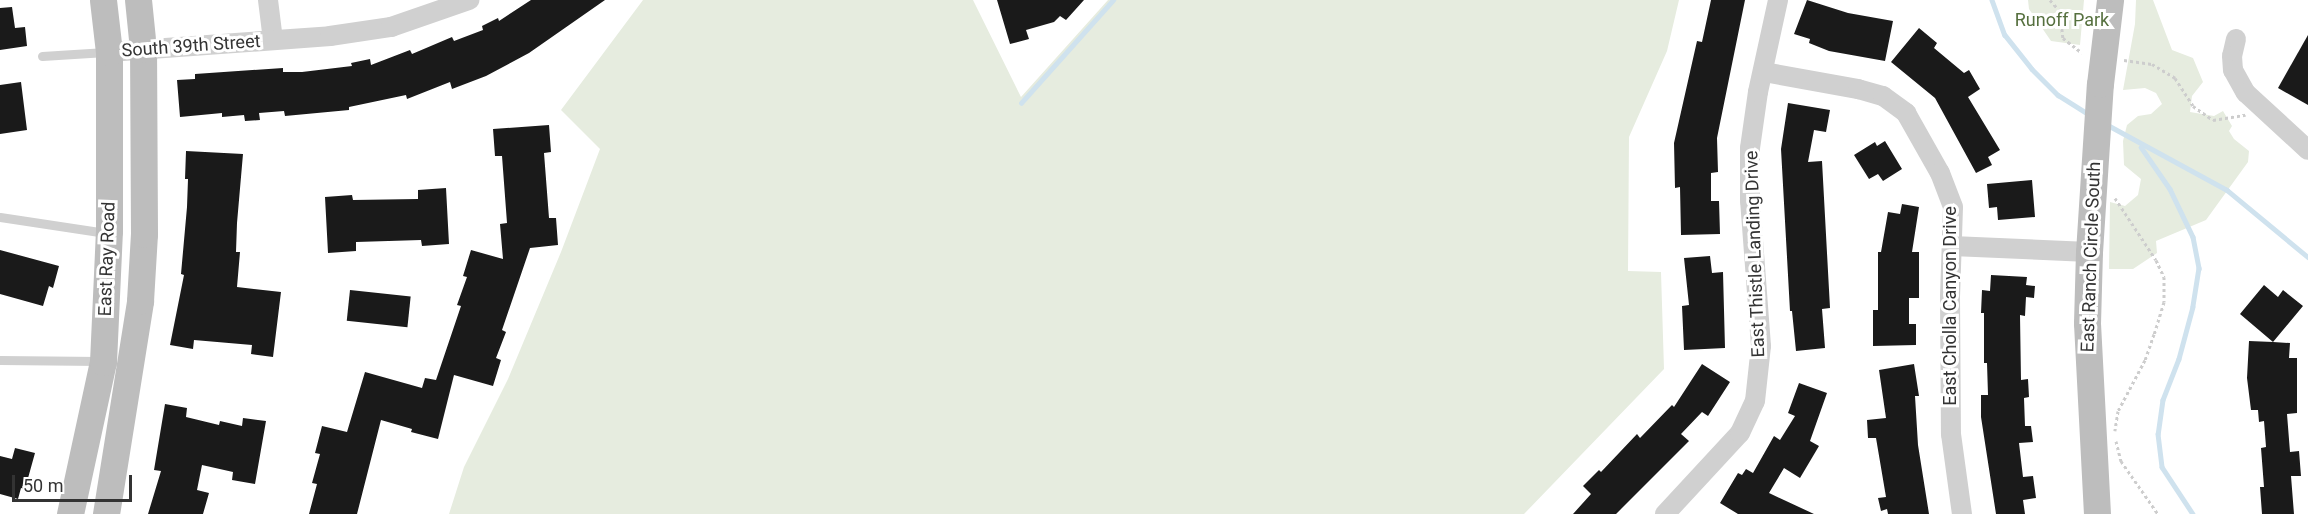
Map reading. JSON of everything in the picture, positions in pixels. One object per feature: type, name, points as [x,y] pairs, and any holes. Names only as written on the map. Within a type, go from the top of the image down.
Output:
[{"type":"main road","name":"East Ray Road","points":[[70,514],[103,362],[109,234],[109,52],[103,0]]},
{"type":"main road","name":"East Ray Road","points":[[106,514],[140,301],[144,234],[143,49],[138,0]]},
{"type":"main road","name":"East Ranch Circle South","points":[[2097,514],[2087,323],[2095,142],[2110,0]]},
{"type":"street","name":"South 39th Street","points":[[268,0],[273,40]]},
{"type":"street","name":"South 39th Street","points":[[109,52],[330,36],[391,27],[469,0]]},
{"type":"street","name":"East Thistle Landing Drive","points":[[1670,512],[1740,432],[1755,401],[1761,346],[1752,235],[1750,148],[1758,92],[1778,0]]},
{"type":"street","points":[[2236,39],[2232,56],[2234,70],[2246,93],[2308,150]]},
{"type":"street","name":"East Cholla Canyon Drive","points":[[1764,72],[1858,89],[1883,96],[1905,113],[1940,173],[1953,207],[1951,434],[1962,514]]},
{"type":"street","points":[[1952,246],[2089,252]]},
{"type":"lane","points":[[42,56],[109,52]]},
{"type":"lane","points":[[0,218],[109,234]]},
{"type":"lane","points":[[0,360],[103,362]]},
{"type":"path","points":[[2050,0],[2060,11],[2063,38],[2101,71],[2152,64],[2175,78],[2193,106],[2213,120],[2248,115],[2258,104]]},
{"type":"path","points":[[2114,197],[2150,250],[2164,277],[2164,302],[2145,360],[2118,411],[2115,435],[2121,460],[2158,514]]},
{"type":"green space","points":[[643,0],[973,0],[1021,97],[1108,0],[1679,0],[1667,51],[1629,137],[1628,271],[1661,272],[1664,369],[1524,514],[449,514],[464,467],[508,379],[561,252],[600,149],[561,110]]},
{"type":"green space","name":"Runoff Park","points":[[2028,0],[2084,0],[2080,45],[2051,41],[2029,9]]},
{"type":"green space","points":[[2136,0],[2153,0],[2172,50],[2193,58],[2203,82],[2192,96],[2190,112],[2214,116],[2223,111],[2232,126],[2229,131],[2234,139],[2249,151],[2248,162],[2206,220],[2156,241],[2157,253],[2133,269],[2109,269],[2110,202],[2125,206],[2138,195],[2141,179],[2124,165],[2123,141],[2127,125],[2138,116],[2151,114],[2162,104],[2156,93],[2145,88],[2123,90],[2135,24]]},
{"type":"building","points":[[531,0],[605,0],[529,53],[486,76],[452,89],[450,82],[407,99],[406,95],[349,107],[349,110],[285,116],[284,111],[259,113],[260,120],[245,121],[244,115],[222,117],[222,113],[180,117],[177,80],[195,79],[195,74],[283,68],[283,72],[302,72],[352,66],[351,63],[370,59],[371,65],[410,50],[412,54],[452,37],[454,41],[483,30],[482,26],[498,18],[499,21]]},
{"type":"building","points":[[997,0],[1084,0],[1066,20],[1060,16],[1054,22],[1026,30],[1029,39],[1010,44]]},
{"type":"building","points":[[1711,0],[1745,0],[1717,138],[1718,172],[1711,173],[1711,201],[1719,201],[1720,234],[1681,235],[1680,187],[1675,188],[1674,143],[1697,41],[1702,42]]},
{"type":"building","points":[[1807,0],[1848,13],[1893,21],[1885,61],[1829,51],[1809,43],[1810,39],[1794,34]]},
{"type":"building","points":[[12,7],[15,28],[25,27],[27,46],[0,50],[0,8]]},
{"type":"building","points":[[1919,28],[1937,43],[1934,48],[1964,73],[1969,70],[1980,89],[1968,97],[2000,150],[1988,157],[1992,165],[1976,173],[1935,98],[1891,62]]},
{"type":"building","points":[[2308,35],[2308,105],[2278,88]]},
{"type":"building","points":[[21,82],[27,130],[0,134],[0,85]]},
{"type":"building","points":[[1788,103],[1830,110],[1826,132],[1814,130],[1808,162],[1822,161],[1830,308],[1822,309],[1825,348],[1796,351],[1792,311],[1790,311],[1781,149]]},
{"type":"building","points":[[549,125],[551,152],[544,153],[549,218],[556,218],[558,245],[530,248],[502,330],[506,332],[496,358],[501,360],[493,386],[454,375],[438,439],[411,432],[412,429],[381,420],[357,514],[309,514],[317,484],[312,483],[320,454],[315,453],[322,426],[347,432],[365,372],[422,388],[425,378],[436,380],[461,306],[457,305],[467,277],[463,276],[471,250],[503,259],[500,224],[507,223],[502,156],[495,156],[493,129]]},
{"type":"building","points":[[1885,141],[1902,169],[1883,181],[1878,174],[1869,179],[1854,155],[1875,142],[1877,146]]},
{"type":"building","points":[[186,151],[243,154],[237,223],[236,252],[240,252],[237,287],[281,292],[273,357],[251,354],[252,345],[194,340],[193,349],[170,345],[184,275],[181,274],[187,207]]},
{"type":"building","points":[[2032,180],[2035,217],[1998,220],[1997,207],[1989,208],[1987,184]]},
{"type":"building","points":[[446,188],[449,244],[422,246],[421,240],[356,242],[356,251],[328,253],[325,197],[352,195],[353,200],[418,199],[418,190]]},
{"type":"building","points":[[1902,204],[1919,207],[1912,252],[1919,252],[1919,298],[1909,298],[1909,324],[1916,324],[1916,345],[1873,346],[1873,310],[1878,310],[1878,252],[1881,252],[1888,212],[1900,214]]},
{"type":"building","points":[[0,250],[59,266],[53,288],[49,286],[43,306],[0,294]]},
{"type":"building","points":[[1710,256],[1712,273],[1723,272],[1725,348],[1684,350],[1682,306],[1689,305],[1684,258]]},
{"type":"building","points":[[1991,275],[2027,277],[2026,285],[2035,286],[2034,298],[2026,297],[2025,316],[2020,315],[2021,380],[2028,379],[2029,397],[2024,398],[2025,426],[2031,426],[2033,442],[2019,443],[2023,477],[2033,476],[2036,498],[2023,500],[2025,514],[1996,514],[1981,417],[1981,395],[1988,395],[1987,363],[1984,363],[1984,313],[1981,313],[1982,290],[1990,291]]},
{"type":"building","points":[[2264,285],[2278,297],[2283,290],[2303,306],[2273,342],[2240,314]]},
{"type":"building","points":[[350,290],[411,296],[407,327],[347,321]]},
{"type":"building","points":[[2249,341],[2290,343],[2289,358],[2297,358],[2297,413],[2287,414],[2290,452],[2299,451],[2301,476],[2291,476],[2294,514],[2262,514],[2260,487],[2264,487],[2261,448],[2266,447],[2264,421],[2259,422],[2258,410],[2251,410],[2247,378]]},
{"type":"building","points":[[1702,364],[1730,382],[1708,416],[1702,412],[1681,434],[1689,441],[1616,514],[1573,514],[1591,494],[1583,486],[1599,470],[1601,472],[1637,434],[1640,438],[1672,405],[1674,407]]},
{"type":"building","points":[[1914,364],[1919,396],[1915,396],[1918,445],[1929,514],[1888,514],[1887,509],[1881,511],[1878,498],[1886,497],[1876,438],[1868,438],[1867,420],[1886,418],[1879,370]]},
{"type":"building","points":[[1799,383],[1827,393],[1810,441],[1819,446],[1800,478],[1784,468],[1769,493],[1814,514],[1738,514],[1720,503],[1738,473],[1742,475],[1746,469],[1753,473],[1774,436],[1780,440],[1795,416],[1788,413]]},
{"type":"building","points":[[165,404],[187,408],[186,417],[219,425],[220,421],[242,426],[243,418],[266,421],[255,484],[232,480],[233,472],[202,465],[197,490],[209,493],[203,514],[148,514],[161,471],[154,470]]},
{"type":"building","points":[[15,448],[35,453],[25,489],[21,488],[18,499],[0,494],[0,456],[12,459]]},
{"type":"waterway","points":[[1021,103],[1113,0]]},
{"type":"waterway","points":[[1992,0],[2005,35],[2032,69],[2058,95],[2089,114]]},
{"type":"waterway","points":[[2106,124],[2227,190],[2308,257]]},
{"type":"waterway","points":[[2141,147],[2170,189],[2193,237],[2199,268],[2193,307],[2179,359],[2163,400],[2158,434],[2162,467],[2193,514]]}]
